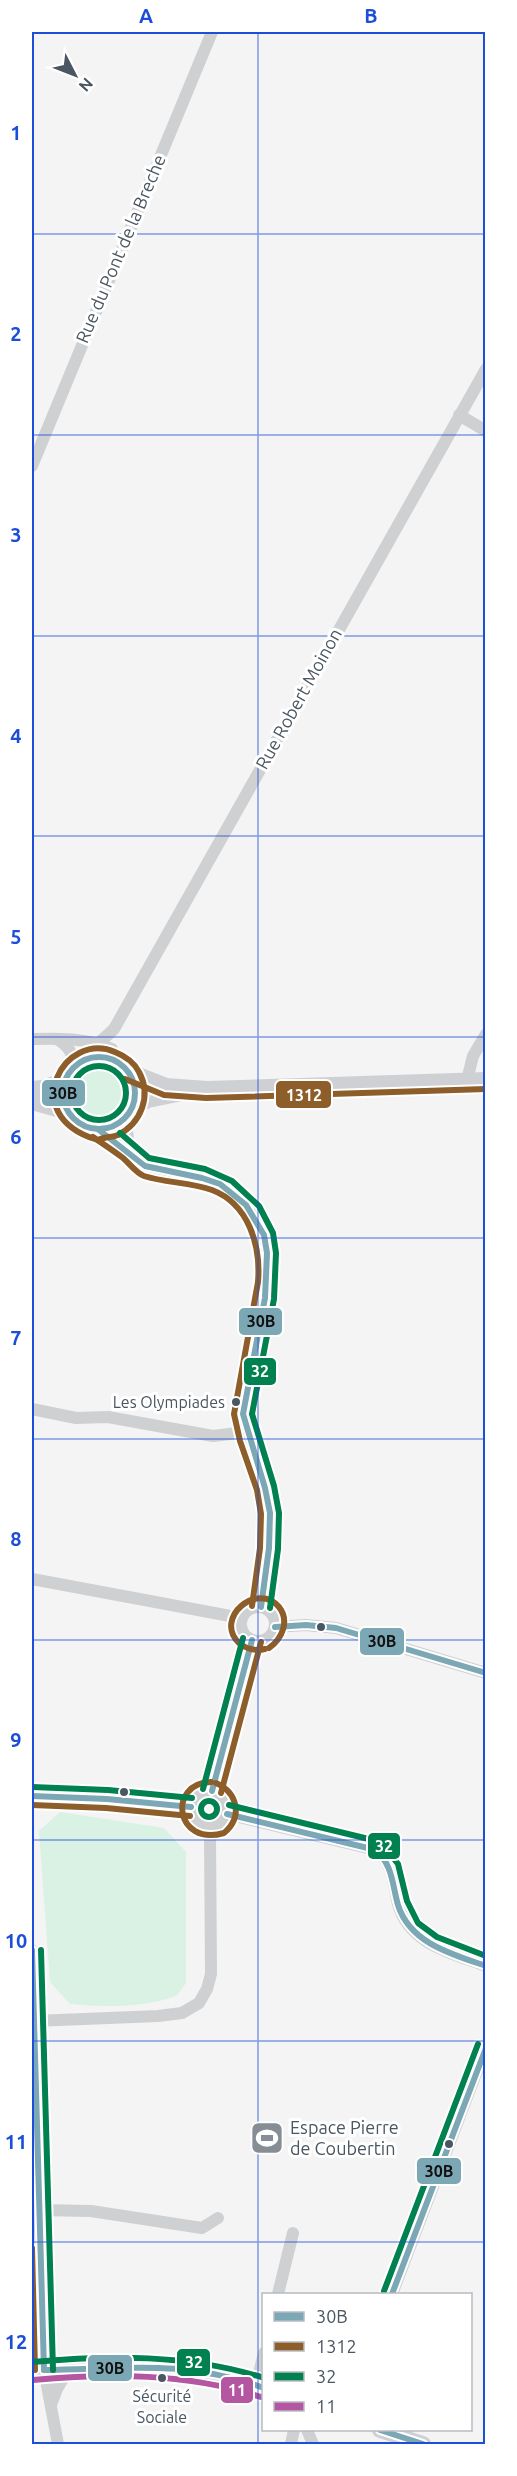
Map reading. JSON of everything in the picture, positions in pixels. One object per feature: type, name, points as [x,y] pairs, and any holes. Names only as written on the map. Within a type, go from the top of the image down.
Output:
[{"type":"main road","points":[[32,1089],[42,1088],[98,1058],[118,1061],[166,1086],[207,1089],[486,1080]]},
{"type":"main road","points":[[118,1061],[135,1086],[130,1113]]},
{"type":"main road","points":[[76,1069],[63,1096],[68,1112],[81,1125],[98,1130],[111,1128],[156,1097],[207,1089]]},
{"type":"main road","points":[[32,1102],[68,1112]]},
{"type":"main road","points":[[38,2370],[182,2368],[218,2373],[260,2386]]},
{"type":"main road","points":[[383,2431],[423,2445]]},
{"type":"street","name":"Rue du Pont de la Breche","points":[[32,466],[212,32]]},
{"type":"street","name":"Rue Robert Moinon","points":[[76,1069],[114,1029],[486,369]]},
{"type":"street","points":[[459,415],[486,430]]},
{"type":"street","name":"Rue Robert Moinon","points":[[114,1029],[118,1061]]},
{"type":"street","points":[[466,1080],[473,1056],[486,1034]]},
{"type":"street","points":[[56,1038],[64,1043],[72,1053],[76,1069]]},
{"type":"street","points":[[32,1039],[56,1038],[99,1043],[118,1061]]},
{"type":"street","points":[[129,1151],[130,1113]]},
{"type":"street","points":[[98,1130],[129,1151],[146,1167],[216,1182],[238,1196],[253,1214],[264,1234],[269,1260],[267,1283],[243,1414],[270,1514],[261,1607]]},
{"type":"street","points":[[32,1409],[76,1418],[108,1417],[213,1436],[246,1432]]},
{"type":"street","points":[[32,1579],[241,1618]]},
{"type":"street","points":[[261,1607],[272,1613],[275,1627],[264,1640],[252,1641],[243,1634],[241,1618],[250,1610],[261,1607]]},
{"type":"street","points":[[275,1627],[306,1625],[336,1628],[486,1672]]},
{"type":"street","points":[[212,1791],[252,1641]]},
{"type":"street","points":[[212,1791],[226,1802],[227,1814],[220,1824],[208,1827],[197,1823],[193,1818],[191,1807],[201,1793],[212,1791]]},
{"type":"street","points":[[32,1796],[107,1799],[191,1807]]},
{"type":"street","points":[[227,1814],[376,1850],[390,1865],[399,1905],[415,1933],[430,1946],[486,1966]]},
{"type":"street","points":[[34,2021],[158,2016],[182,2013],[199,2003],[207,1989],[211,1974],[210,1835],[208,1827]]},
{"type":"street","points":[[32,1950],[38,2210],[38,2370],[45,2382],[58,2445]]},
{"type":"street","points":[[393,2293],[486,2048]]},
{"type":"street","points":[[38,2210],[91,2211],[202,2228],[218,2218]]},
{"type":"street","points":[[278,2293],[293,2234]]},
{"type":"street","points":[[51,2405],[68,2370]]},
{"type":"street","points":[[260,2386],[262,2370]]},
{"type":"street","points":[[299,2434],[313,2445]]},
{"type":"green space","points":[[92,1062],[104,1062],[115,1067],[123,1075],[128,1092],[126,1104],[115,1117],[104,1122],[92,1122],[81,1117],[73,1109],[68,1098],[68,1086],[73,1075],[81,1067]]},
{"type":"green space","points":[[60,1812],[164,1828],[186,1852],[186,1983],[175,1996],[161,2001],[135,2005],[70,2004],[50,1982],[39,1831]]},
{"type":"transit line","name":"1312","points":[[95,1139],[71,1127],[58,1112],[54,1095],[57,1078],[66,1063],[80,1053],[97,1048],[115,1052],[132,1062],[143,1081],[144,1090],[142,1108],[133,1123],[118,1135],[100,1139]]},
{"type":"transit line","name":"30B","points":[[99,1057],[119,1063],[129,1073],[135,1093],[129,1113],[119,1123],[99,1129],[79,1123],[69,1113],[63,1093],[69,1073],[79,1063],[99,1057]]},
{"type":"transit line","name":"32","points":[[99,1066],[109,1068],[118,1074],[124,1083],[126,1093],[124,1103],[118,1112],[109,1118],[99,1120],[89,1118],[80,1112],[74,1103],[72,1093],[74,1083],[80,1074],[89,1068],[99,1066]]},
{"type":"transit line","name":"1312","points":[[125,1079],[164,1095],[206,1098],[486,1089]]},
{"type":"transit line","name":"30B","points":[[99,1130],[145,1166],[220,1184],[246,1205],[264,1235],[267,1253],[265,1298],[243,1414],[270,1513],[269,1548],[261,1607]]},
{"type":"transit line","name":"32","points":[[120,1133],[149,1158],[205,1169],[232,1181],[259,1206],[273,1233],[276,1253],[274,1299],[252,1414],[274,1486],[279,1513],[278,1549],[270,1608]]},
{"type":"transit line","name":"1312","points":[[93,1137],[144,1176],[204,1187],[225,1196],[244,1216],[255,1241],[258,1282],[234,1414],[240,1441],[257,1490],[261,1514],[260,1548],[252,1606]]},
{"type":"transit line","name":"1312","points":[[265,1649],[255,1650],[245,1647],[232,1633],[231,1623],[235,1614],[250,1600],[260,1598],[270,1600],[282,1612],[284,1624],[281,1635],[269,1648]]},
{"type":"transit line","name":"30B","points":[[275,1627],[306,1625],[336,1628],[486,1673]]},
{"type":"transit line","name":"32","points":[[203,1789],[243,1638]]},
{"type":"transit line","name":"30B","points":[[212,1791],[252,1640]]},
{"type":"transit line","name":"1312","points":[[221,1793],[261,1642]]},
{"type":"transit line","name":"1312","points":[[211,1782],[197,1785],[188,1792],[183,1802],[183,1813],[187,1823],[195,1831],[208,1835],[224,1833],[230,1827],[236,1813],[233,1799],[223,1787],[216,1783]]},
{"type":"transit line","name":"32","points":[[32,1787],[108,1790],[192,1798]]},
{"type":"transit line","name":"30B","points":[[32,1796],[107,1799],[191,1807]]},
{"type":"transit line","name":"32","points":[[206,1801],[212,1801],[217,1809],[215,1815],[206,1817],[201,1812],[201,1806],[206,1801]]},
{"type":"transit line","name":"1312","points":[[32,1805],[106,1808],[190,1816]]},
{"type":"transit line","name":"32","points":[[229,1805],[381,1842],[398,1864],[407,1901],[418,1923],[437,1937],[486,1956]]},
{"type":"transit line","name":"30B","points":[[227,1814],[376,1850],[386,1862],[398,1905],[412,1929],[433,1945],[486,1966]]},
{"type":"transit line","name":"30B","points":[[32,1950],[44,2370]]},
{"type":"transit line","name":"32","points":[[41,1950],[53,2370]]},
{"type":"transit line","name":"32","points":[[384,2291],[478,2044]]},
{"type":"transit line","name":"30B","points":[[392,2293],[486,2048]]},
{"type":"transit line","name":"1312","points":[[32,2248],[35,2370]]},
{"type":"transit line","name":"32","points":[[32,2362],[90,2358],[149,2358],[207,2364],[262,2377]]},
{"type":"transit line","name":"30B","points":[[44,2370],[180,2369],[235,2379],[262,2387]]},
{"type":"transit line","name":"11","points":[[33,2380],[90,2376],[177,2379],[205,2383],[261,2397]]},
{"type":"transit line","name":"30B","points":[[383,2431],[423,2444]]},
{"type":"place","name":"Les Olympiades","points":[[236,1402]]},
{"type":"place","name":"Espace Pierre de Coubertin","points":[[267,2138]]},
{"type":"place","name":"Sécurité Sociale","points":[[162,2378]]}]
